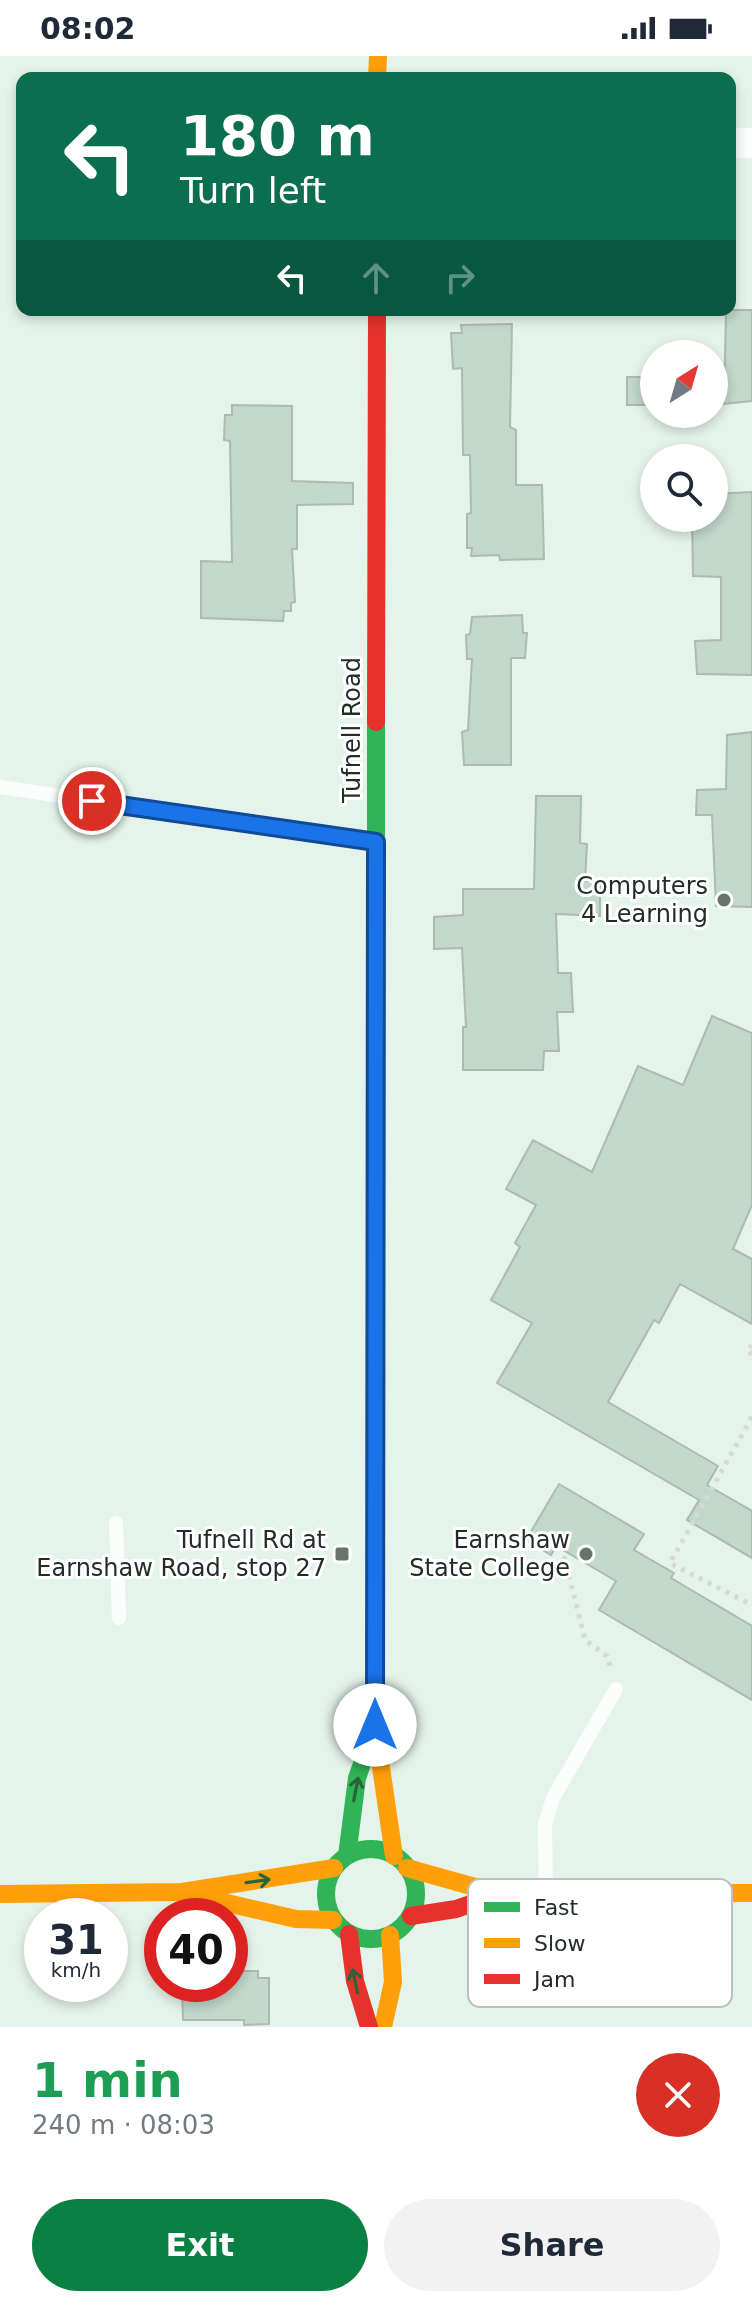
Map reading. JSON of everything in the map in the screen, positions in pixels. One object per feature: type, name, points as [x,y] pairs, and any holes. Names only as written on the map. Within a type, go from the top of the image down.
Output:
[{"type":"street","name":"Tufnell Road","points":[[377,316],[375,1725],[401,1862]]},
{"type":"street","name":"Tufnell Road","points":[[340,1862],[357,1778],[375,1725]]},
{"type":"street","points":[[0,1894],[182,1892],[340,1862],[371,1849],[468,1883]]},
{"type":"street","points":[[340,1862],[326,1894],[333,1920],[349,1934],[363,1939],[390,1935],[411,1916],[416,1892],[401,1862]]},
{"type":"street","points":[[182,1892],[296,1919],[333,1920]]},
{"type":"street","points":[[732,1893],[752,1893]]},
{"type":"street","points":[[411,1916],[468,1907]]},
{"type":"street","points":[[349,1934],[350,1956],[360,2004],[369,2027]]},
{"type":"street","points":[[383,2027],[391,2006],[396,1966],[390,1935]]},
{"type":"lane","points":[[0,787],[376,842]]},
{"type":"lane","points":[[116,1523],[119,1618]]},
{"type":"lane","points":[[546,1879],[545,1825],[553,1798],[616,1689]]},
{"type":"path","points":[[752,1345],[747,1351],[752,1354]]},
{"type":"path","points":[[752,1417],[670,1563],[752,1605]]},
{"type":"path","points":[[564,1556],[585,1640],[607,1656],[616,1689]]},
{"type":"building","points":[[736,310],[752,310],[752,401],[728,404],[726,316],[736,316]]},
{"type":"building","points":[[512,324],[510,427],[516,430],[516,485],[542,485],[544,559],[500,560],[499,555],[471,556],[472,548],[467,548],[467,514],[471,513],[470,455],[463,455],[462,368],[453,369],[451,333],[462,333],[461,325]]},
{"type":"building","points":[[627,377],[640,377],[640,405],[627,405]]},
{"type":"building","points":[[232,405],[292,406],[292,481],[353,483],[353,504],[297,505],[297,549],[292,549],[295,602],[291,603],[291,611],[284,611],[283,621],[201,618],[201,561],[232,562],[230,441],[224,440],[225,415],[232,415]]},
{"type":"building","points":[[752,492],[752,675],[697,674],[695,641],[721,640],[721,577],[693,576],[692,532],[728,532],[728,493]]},
{"type":"building","points":[[522,615],[523,633],[527,633],[525,658],[511,658],[511,765],[464,765],[462,732],[468,730],[472,659],[467,659],[466,635],[470,634],[472,617]]},
{"type":"building","points":[[752,732],[752,907],[716,906],[712,815],[696,815],[697,790],[726,789],[727,735]]},
{"type":"building","points":[[536,796],[581,796],[580,843],[587,844],[585,881],[600,881],[600,916],[556,914],[558,973],[571,973],[573,1012],[557,1012],[559,1051],[544,1051],[543,1070],[463,1070],[463,1027],[466,1027],[462,948],[434,949],[434,917],[463,915],[463,889],[534,889]]},
{"type":"building","points":[[712,1016],[752,1033],[752,1205],[733,1249],[752,1259],[752,1324],[680,1284],[659,1323],[654,1320],[608,1402],[718,1466],[707,1485],[752,1511],[752,1558],[687,1520],[699,1500],[497,1383],[532,1323],[491,1300],[520,1247],[515,1243],[536,1205],[506,1189],[533,1140],[592,1172],[638,1066],[683,1085]]},
{"type":"building","points":[[559,1484],[644,1534],[634,1550],[674,1573],[671,1578],[752,1626],[752,1700],[599,1610],[616,1581],[556,1546],[551,1555],[526,1540]]},
{"type":"building","points":[[248,1971],[258,1971],[258,1978],[269,1978],[269,2024],[244,2025],[244,2020],[183,2020],[182,2002],[248,2002]]},
{"type":"traffic: fast","points":[[376,722],[376,1091]]},
{"type":"traffic: fast","points":[[347,1856],[357,1778],[374,1730]]},
{"type":"traffic: fast","points":[[371,1849],[388,1853],[403,1862],[412,1877],[416,1894],[412,1911],[403,1926],[388,1935],[371,1939],[354,1935],[339,1926],[330,1911],[326,1894],[330,1877],[339,1862],[354,1853],[371,1849]]},
{"type":"traffic: slow","points":[[377,72],[378,56]]},
{"type":"traffic: slow","points":[[375,1726],[394,1856]]},
{"type":"traffic: slow","points":[[0,1894],[182,1892],[334,1868]]},
{"type":"traffic: slow","points":[[407,1868],[468,1885]]},
{"type":"traffic: slow","points":[[732,1893],[752,1893]]},
{"type":"traffic: slow","points":[[197,1896],[296,1919],[333,1920]]},
{"type":"traffic: slow","points":[[383,2027],[393,1982],[390,1935]]},
{"type":"traffic: jam","points":[[376,722],[377,316]]},
{"type":"traffic: jam","points":[[375,1726],[376,1091]]},
{"type":"traffic: jam","points":[[411,1916],[468,1905]]},
{"type":"traffic: jam","points":[[349,1934],[355,1981],[369,2027]]},
{"type":"place","name":"Computers 4 Learning","points":[[724,900]]},
{"type":"place","name":"Tufnell Rd at Earnshaw Road, stop 27","points":[[342,1554]]},
{"type":"place","name":"Earnshaw State College","points":[[586,1554]]},
{"type":"route","points":[[92,801],[376,842],[375,1725]]}]
